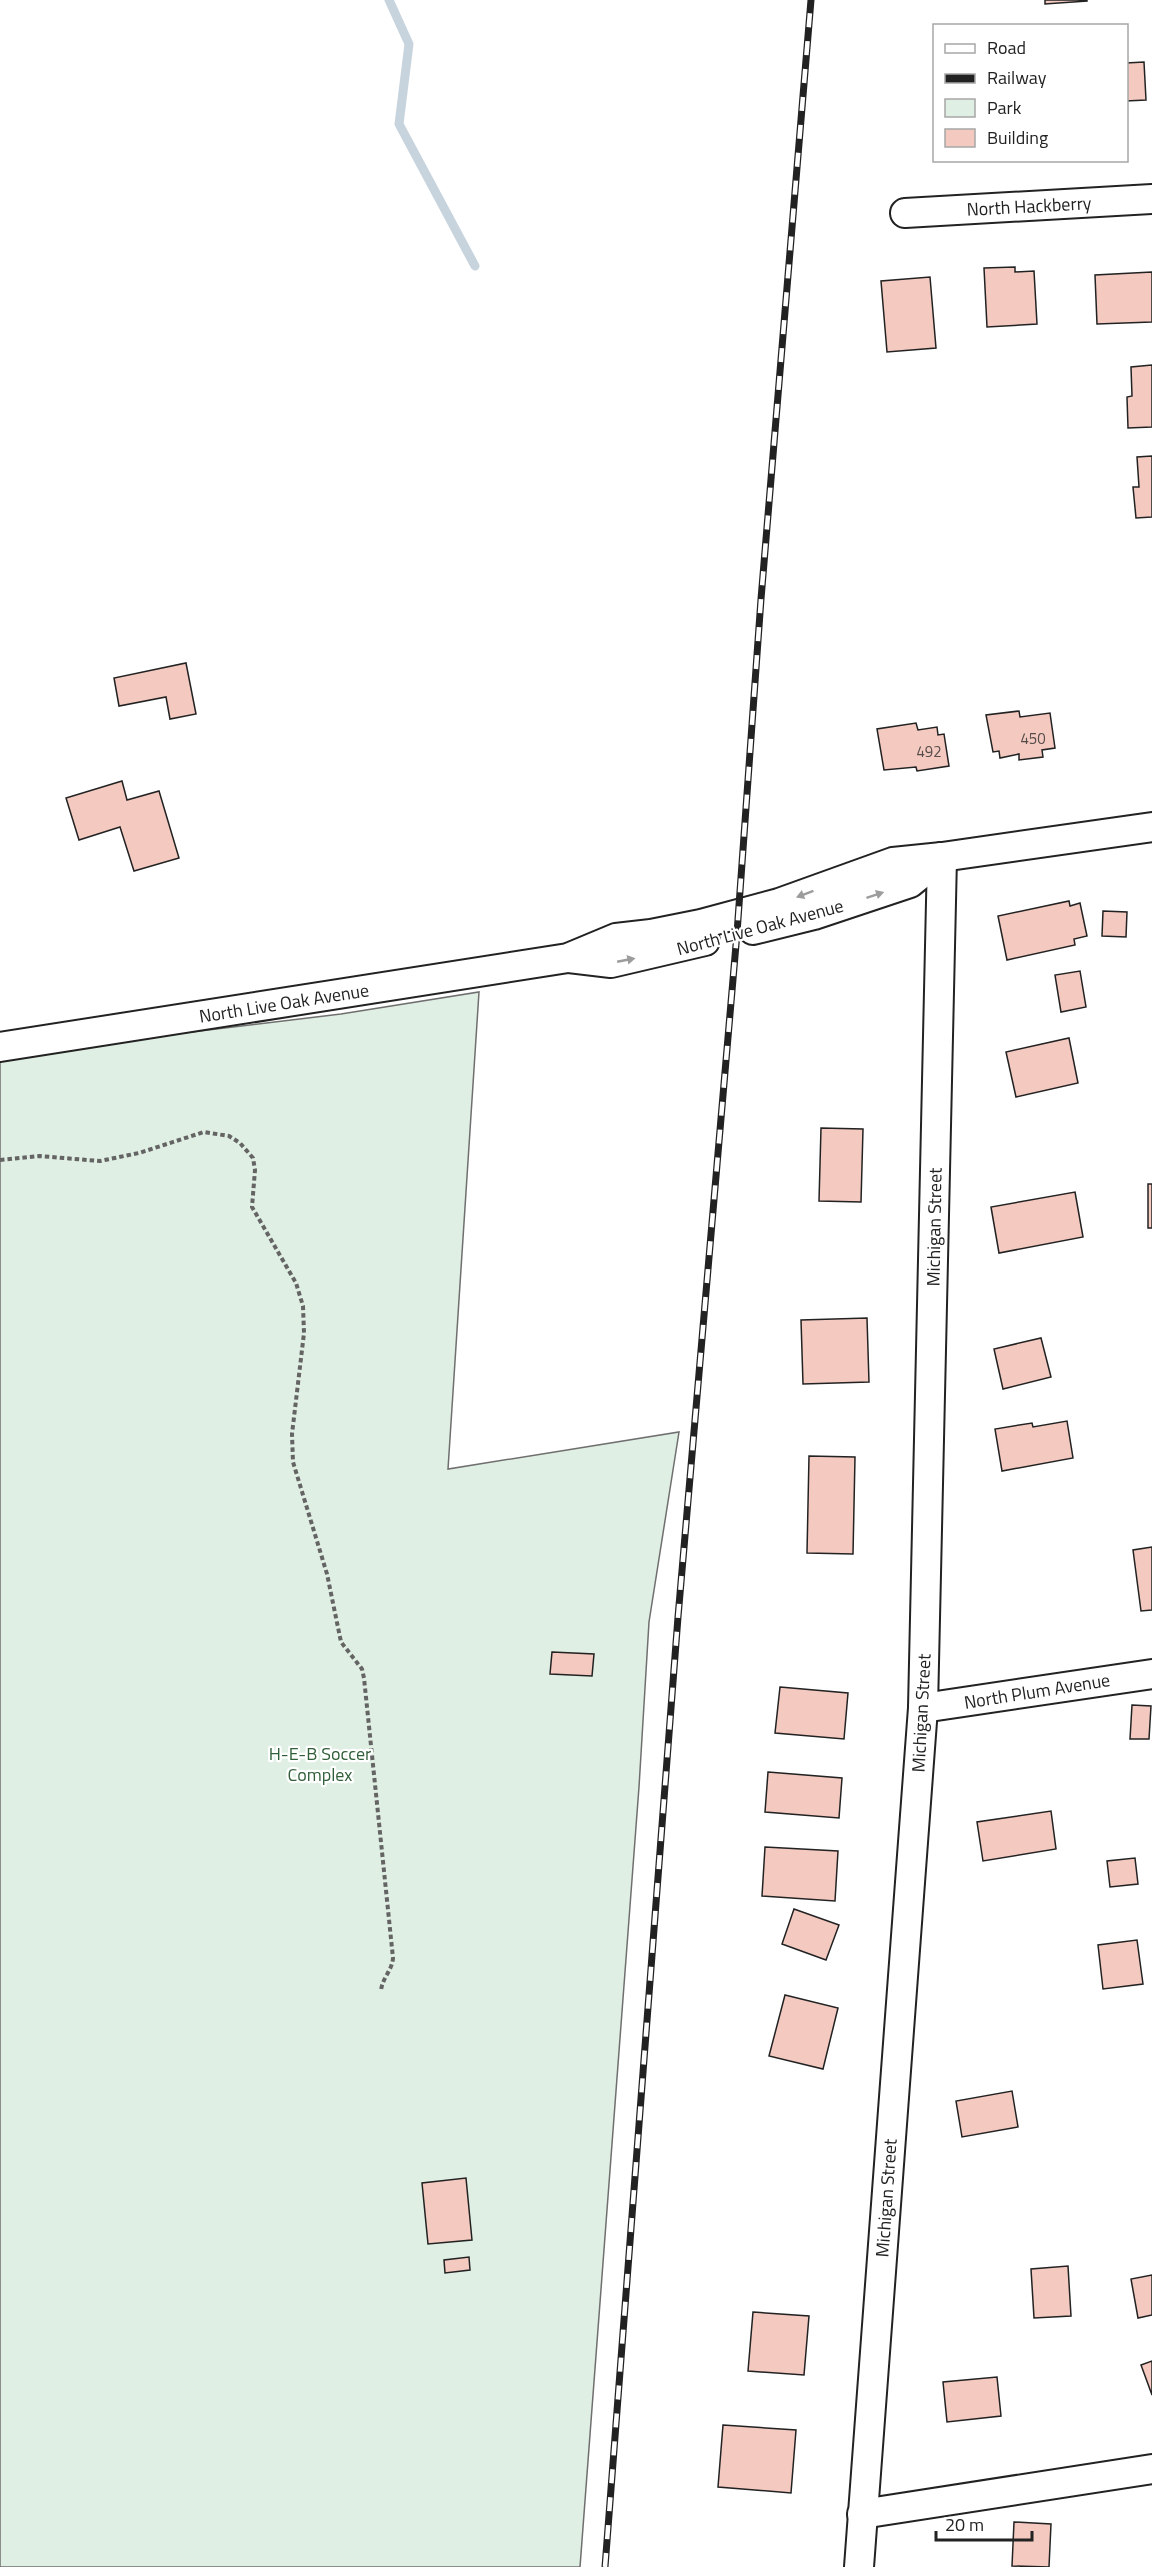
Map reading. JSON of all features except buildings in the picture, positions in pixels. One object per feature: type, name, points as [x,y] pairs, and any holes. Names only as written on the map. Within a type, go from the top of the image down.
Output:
[{"type":"street","name":"North Hackberry","points":[[905,213],[1152,199]]},
{"type":"street","points":[[942,857],[1152,827]]},
{"type":"street","name":"North Live Oak Avenue","points":[[0,1047],[568,958],[611,963],[650,956],[814,915],[910,883],[942,857]]},
{"type":"street","name":"Michigan Street","points":[[859,2567],[923,1708],[942,857]]},
{"type":"street","name":"North Plum Avenue","points":[[923,1708],[1152,1674]]},
{"type":"street","points":[[862,2514],[1152,2469]]},
{"type":"path","points":[[0,1160],[47,1156],[100,1161],[139,1153],[204,1132],[229,1136],[240,1143],[253,1158],[255,1170],[252,1207],[296,1283],[303,1306],[304,1333],[292,1434],[293,1462],[327,1574],[341,1642],[362,1669],[364,1678],[393,1958],[392,1967],[383,1980],[381,1991]]},
{"type":"green space","name":"H-E-B Soccer Complex","points":[[479,992],[448,1469],[679,1432],[649,1622],[639,1787],[580,2567],[0,2567],[0,1055],[341,1014]]},
{"type":"waterway","points":[[389,0],[409,44],[399,124],[475,266]]},
{"type":"railway","points":[[605,2567],[678,1617],[737,933],[761,599],[811,0]]}]
